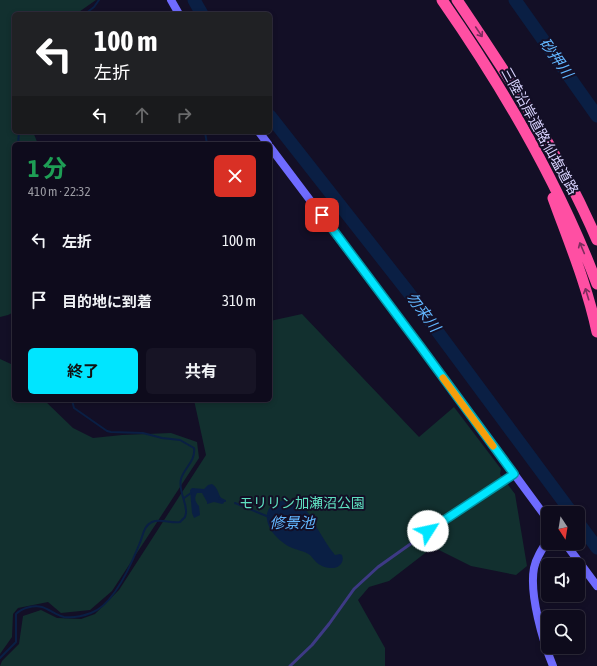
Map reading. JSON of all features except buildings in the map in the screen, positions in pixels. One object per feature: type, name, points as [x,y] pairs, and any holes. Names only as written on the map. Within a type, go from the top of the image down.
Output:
[{"type":"highway","name":"三陸沿岸道路;仙塩道路","points":[[442,0],[489,70],[546,170],[576,234],[597,284]]},
{"type":"highway","name":"三陸沿岸道路;仙塩道路","points":[[457,0],[527,106],[575,192],[597,240]]},
{"type":"highway","points":[[489,70],[534,156],[552,197],[581,275],[597,332]]},
{"type":"highway","points":[[575,192],[597,230]]},
{"type":"street","points":[[171,0],[178,12]]},
{"type":"street","points":[[272,150],[420,346],[541,511]]},
{"type":"street","points":[[542,550],[534,567],[533,578],[544,643],[553,666]]},
{"type":"street","points":[[570,550],[597,586]]},
{"type":"lane","points":[[290,666],[312,645],[354,590],[378,567],[440,523],[514,474]]},
{"type":"green space","points":[[0,0],[96,0],[79,12],[12,12],[12,134],[34,134],[37,142],[12,142],[12,313],[0,317]]},
{"type":"green space","name":"モリリン加瀬沼公園","points":[[302,314],[419,437],[454,407],[501,469],[500,474],[515,494],[527,566],[516,575],[471,566],[433,547],[389,581],[369,587],[358,600],[385,648],[385,666],[0,666],[2,661],[19,644],[23,616],[41,610],[57,618],[81,619],[95,614],[119,590],[206,455],[194,402],[272,402],[272,321]]},
{"type":"green space","points":[[0,359],[12,365],[12,402],[46,402],[73,428],[93,438],[171,433],[197,442],[199,458],[112,591],[90,610],[61,613],[48,602],[18,608],[13,614],[12,637],[0,654]]},
{"type":"water","points":[[212,484],[216,488],[224,503],[214,502],[207,504],[202,493],[197,493],[195,500],[199,506],[200,515],[194,518],[192,513],[190,490],[192,488],[204,489],[208,485]]},
{"type":"water","name":"修景池","points":[[285,500],[297,503],[305,509],[332,552],[335,555],[342,555],[343,561],[340,565],[333,568],[321,565],[306,552],[290,547],[274,534],[268,524],[267,514],[274,504]]},
{"type":"waterway","points":[[88,12],[94,7],[99,0]]},
{"type":"waterway","name":"勿来川","points":[[194,0],[201,12]]},
{"type":"waterway","name":"砂押川","points":[[515,0],[597,116]]},
{"type":"waterway","name":"勿来川","points":[[272,119],[409,293],[567,506]]},
{"type":"waterway","points":[[18,142],[19,134]]},
{"type":"waterway","points":[[205,134],[207,142]]},
{"type":"waterway","points":[[0,658],[16,642],[16,614],[18,612],[39,606],[61,616],[70,617],[88,614],[99,609],[107,602],[120,584],[147,526],[155,521],[180,522],[185,517],[186,509],[180,483],[192,461],[194,448],[180,440],[162,438],[143,433],[107,431],[74,408],[72,402]]},
{"type":"waterway","points":[[184,498],[191,493]]},
{"type":"waterway","points":[[219,498],[225,501]]},
{"type":"waterway","points":[[235,503],[269,517]]},
{"type":"waterway","name":"勿来川","points":[[585,532],[597,548]]},
{"type":"slow traffic","points":[[443,378],[493,446]]},
{"type":"route","points":[[322,215],[514,474],[428,531]]}]
